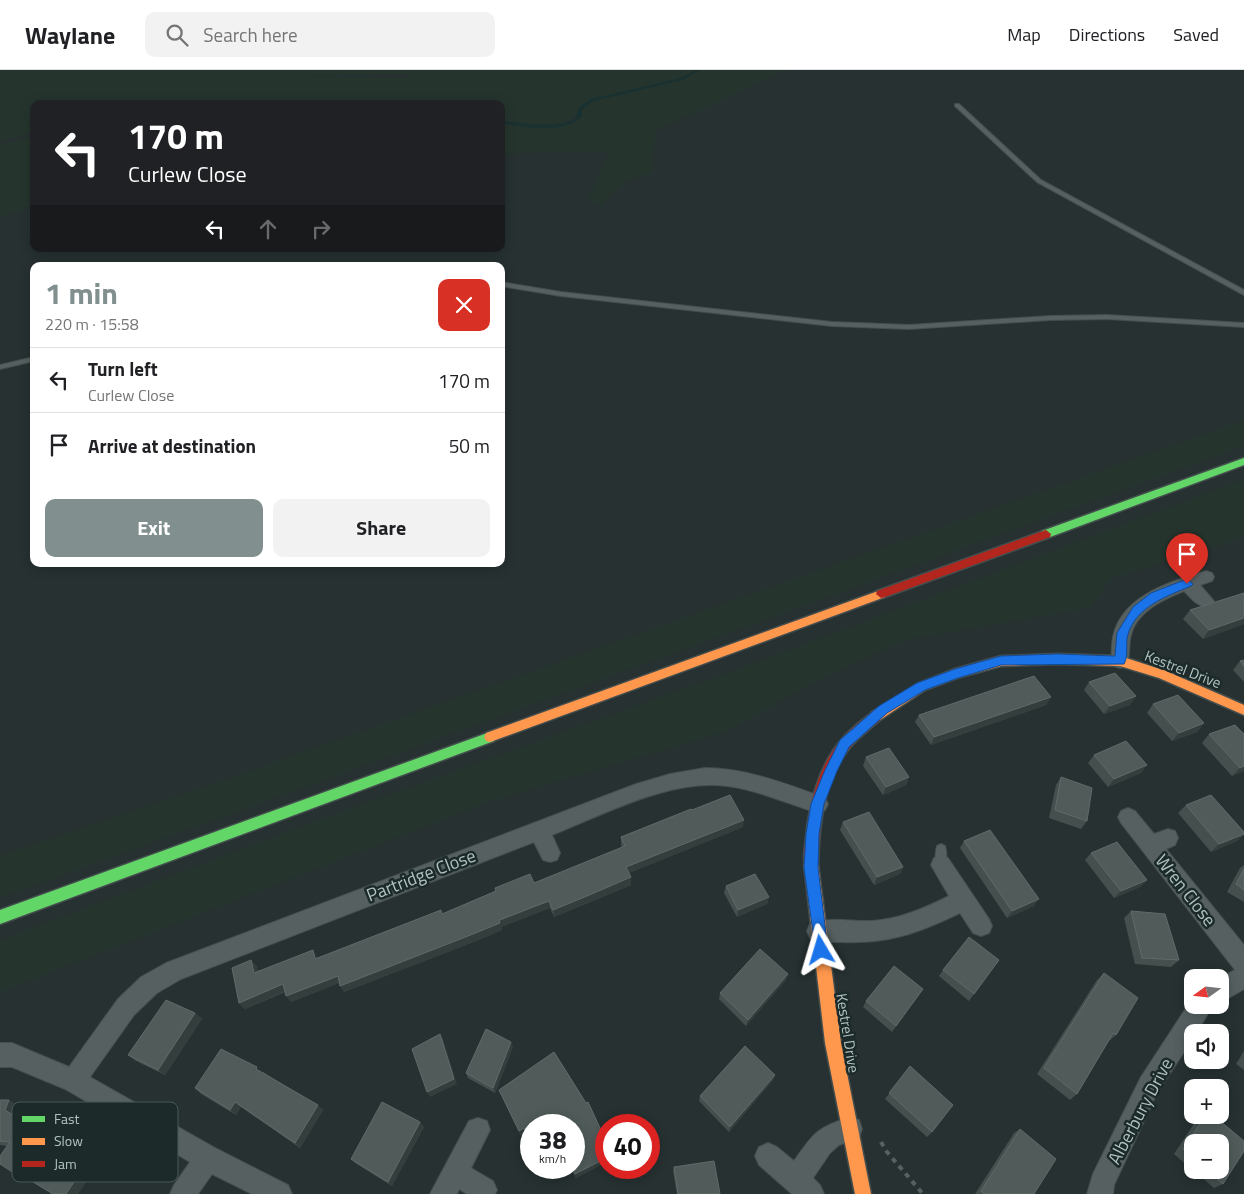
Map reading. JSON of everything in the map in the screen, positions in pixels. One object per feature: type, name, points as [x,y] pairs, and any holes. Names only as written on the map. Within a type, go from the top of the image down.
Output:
[{"type":"main road","points":[[0,917],[1244,461]]},
{"type":"main road","name":"Kestrel Drive","points":[[863,1194],[833,1043],[811,868],[812,834],[818,804],[831,770],[845,744],[883,710],[921,687],[955,674],[1001,661],[1057,659],[1120,661],[1162,674],[1244,710]]},
{"type":"street","points":[[1120,661],[1122,633],[1137,610],[1155,596],[1206,577]]},
{"type":"street","points":[[1187,584],[1205,601]]},
{"type":"street","name":"Partridge Close","points":[[73,1081],[126,1007],[149,985],[174,971],[539,829],[658,785],[682,779],[704,777],[729,778],[818,804]]},
{"type":"street","name":"Wren Close","points":[[1128,817],[1160,842],[1244,963]]},
{"type":"street","points":[[539,829],[550,853]]},
{"type":"street","points":[[941,857],[964,900],[982,926]]},
{"type":"street","points":[[818,931],[857,932],[891,929],[920,920],[964,900]]},
{"type":"street","points":[[1229,985],[1244,978]]},
{"type":"street","name":"Alberbury Drive","points":[[1100,1194],[1102,1183],[1149,1085],[1196,1014]]},
{"type":"street","points":[[0,1054],[12,1055],[73,1081],[110,1102]]},
{"type":"street","points":[[768,1156],[803,1187],[821,1144],[832,1135],[850,1129]]},
{"type":"street","points":[[478,1130],[449,1183],[484,1190]]},
{"type":"street","points":[[178,1141],[278,1194]]},
{"type":"street","points":[[183,1194],[208,1158]]},
{"type":"lane","points":[[957,105],[1039,181],[1244,293]]},
{"type":"lane","points":[[505,285],[561,294],[832,324],[909,327],[1050,318],[1106,317],[1244,325]]},
{"type":"lane","points":[[0,367],[30,360]]},
{"type":"green space","points":[[0,70],[785,70],[656,131],[651,173],[623,184],[611,193],[601,205],[588,201],[609,151],[505,154],[505,123],[556,127],[578,121],[582,109],[587,105],[581,108],[576,116],[568,121],[546,125],[505,121],[505,100],[30,100],[30,133],[0,141]],"holes":[[[407,75],[408,78],[267,76]]]},
{"type":"green space","points":[[30,137],[30,204],[20,212],[0,216],[0,145]]},
{"type":"green space","points":[[1244,420],[1244,446],[0,898],[0,856],[181,795]]},
{"type":"green space","points":[[1244,479],[1244,536],[1219,546],[1112,578],[1089,608],[905,640],[817,681],[725,732],[491,801],[0,992],[0,940],[316,821],[754,663]]},
{"type":"water","points":[[592,102],[582,109],[582,116],[575,122],[565,126],[544,128],[505,124],[505,121],[530,124],[565,123],[574,120],[579,115],[581,108]]},
{"type":"building","points":[[1244,593],[1244,618],[1209,630],[1190,610]]},
{"type":"building","points":[[1115,673],[1136,696],[1110,706],[1089,682]]},
{"type":"building","points":[[1034,676],[1051,697],[934,737],[919,715]]},
{"type":"building","points":[[1178,695],[1204,723],[1179,733],[1153,704]]},
{"type":"building","points":[[1235,725],[1244,734],[1244,766],[1240,768],[1209,734]]},
{"type":"building","points":[[1126,741],[1147,765],[1114,779],[1094,755]]},
{"type":"building","points":[[889,748],[909,777],[886,787],[866,757]]},
{"type":"building","points":[[1061,777],[1092,788],[1087,821],[1055,810]]},
{"type":"building","points":[[730,795],[744,820],[626,867],[631,877],[587,896],[553,910],[549,901],[499,920],[500,923],[340,986],[338,976],[286,996],[283,984],[239,1003],[232,968],[251,960],[254,973],[313,950],[315,959],[441,910],[442,914],[496,891],[495,888],[530,874],[534,883],[625,846],[621,837]]},
{"type":"building","points":[[1211,795],[1244,834],[1219,844],[1186,805]]},
{"type":"building","points":[[869,812],[903,867],[877,877],[843,822]]},
{"type":"building","points":[[990,830],[1039,899],[1012,911],[964,841]]},
{"type":"building","points":[[1117,842],[1147,880],[1121,891],[1091,853]]},
{"type":"building","points":[[1244,869],[1244,890],[1236,884]]},
{"type":"building","points":[[755,874],[769,897],[738,910],[726,886]]},
{"type":"building","points":[[1131,911],[1165,914],[1179,960],[1142,958]]},
{"type":"building","points":[[969,937],[999,960],[974,994],[943,970]]},
{"type":"building","points":[[760,949],[788,974],[748,1020],[720,993]]},
{"type":"building","points":[[894,966],[923,989],[896,1026],[866,1001]]},
{"type":"building","points":[[1104,973],[1138,998],[1116,1035],[1113,1033],[1077,1094],[1044,1068]]},
{"type":"building","points":[[166,1000],[195,1013],[158,1070],[128,1055]]},
{"type":"building","points":[[486,1029],[511,1042],[493,1088],[466,1073]]},
{"type":"building","points":[[440,1034],[454,1079],[427,1092],[412,1049]]},
{"type":"building","points":[[745,1046],[775,1075],[730,1127],[700,1096]]},
{"type":"building","points":[[221,1049],[257,1067],[256,1069],[318,1105],[295,1143],[235,1102],[230,1110],[195,1088]]},
{"type":"building","points":[[554,1052],[586,1103],[588,1102],[595,1117],[595,1164],[585,1169],[585,1114],[520,1114],[519,1131],[499,1090]]},
{"type":"building","points":[[910,1066],[953,1105],[932,1132],[889,1093]]},
{"type":"building","points":[[0,1100],[9,1100],[5,1110],[12,1114],[12,1172],[0,1164],[0,1156],[10,1142],[0,1141]]},
{"type":"building","points":[[382,1102],[420,1122],[388,1182],[351,1159]]},
{"type":"building","points":[[1200,1124],[1224,1124],[1244,1141],[1244,1151],[1229,1175],[1229,1134],[1193,1134]]},
{"type":"building","points":[[1020,1129],[1056,1159],[1034,1194],[984,1194],[981,1191]]},
{"type":"building","points":[[714,1161],[720,1194],[678,1194],[674,1167]]},
{"type":"building","points":[[1217,1179],[1226,1179],[1223,1184]]},
{"type":"building","points":[[33,1182],[74,1182],[66,1194],[53,1194]]},
{"type":"waterway","points":[[578,116],[580,108],[592,100],[682,79],[698,70]]},
{"type":"traffic: fast","points":[[1046,534],[1244,461]]},
{"type":"traffic: fast","points":[[0,917],[490,737]]},
{"type":"traffic: slow","points":[[490,737],[881,594]]},
{"type":"traffic: slow","points":[[876,716],[921,687],[955,674],[1001,661],[1057,659],[1120,661],[1162,674],[1244,710]]},
{"type":"traffic: slow","points":[[811,864],[833,1043],[863,1194]]},
{"type":"traffic: jam","points":[[881,594],[1046,534]]},
{"type":"traffic: jam","points":[[811,864],[815,817],[829,771],[845,744],[876,716]]},
{"type":"route","points":[[821,950],[811,868],[812,834],[818,804],[831,770],[845,744],[883,710],[921,687],[955,674],[1001,661],[1057,659],[1120,661],[1122,633],[1137,610],[1155,596],[1187,584]]}]
